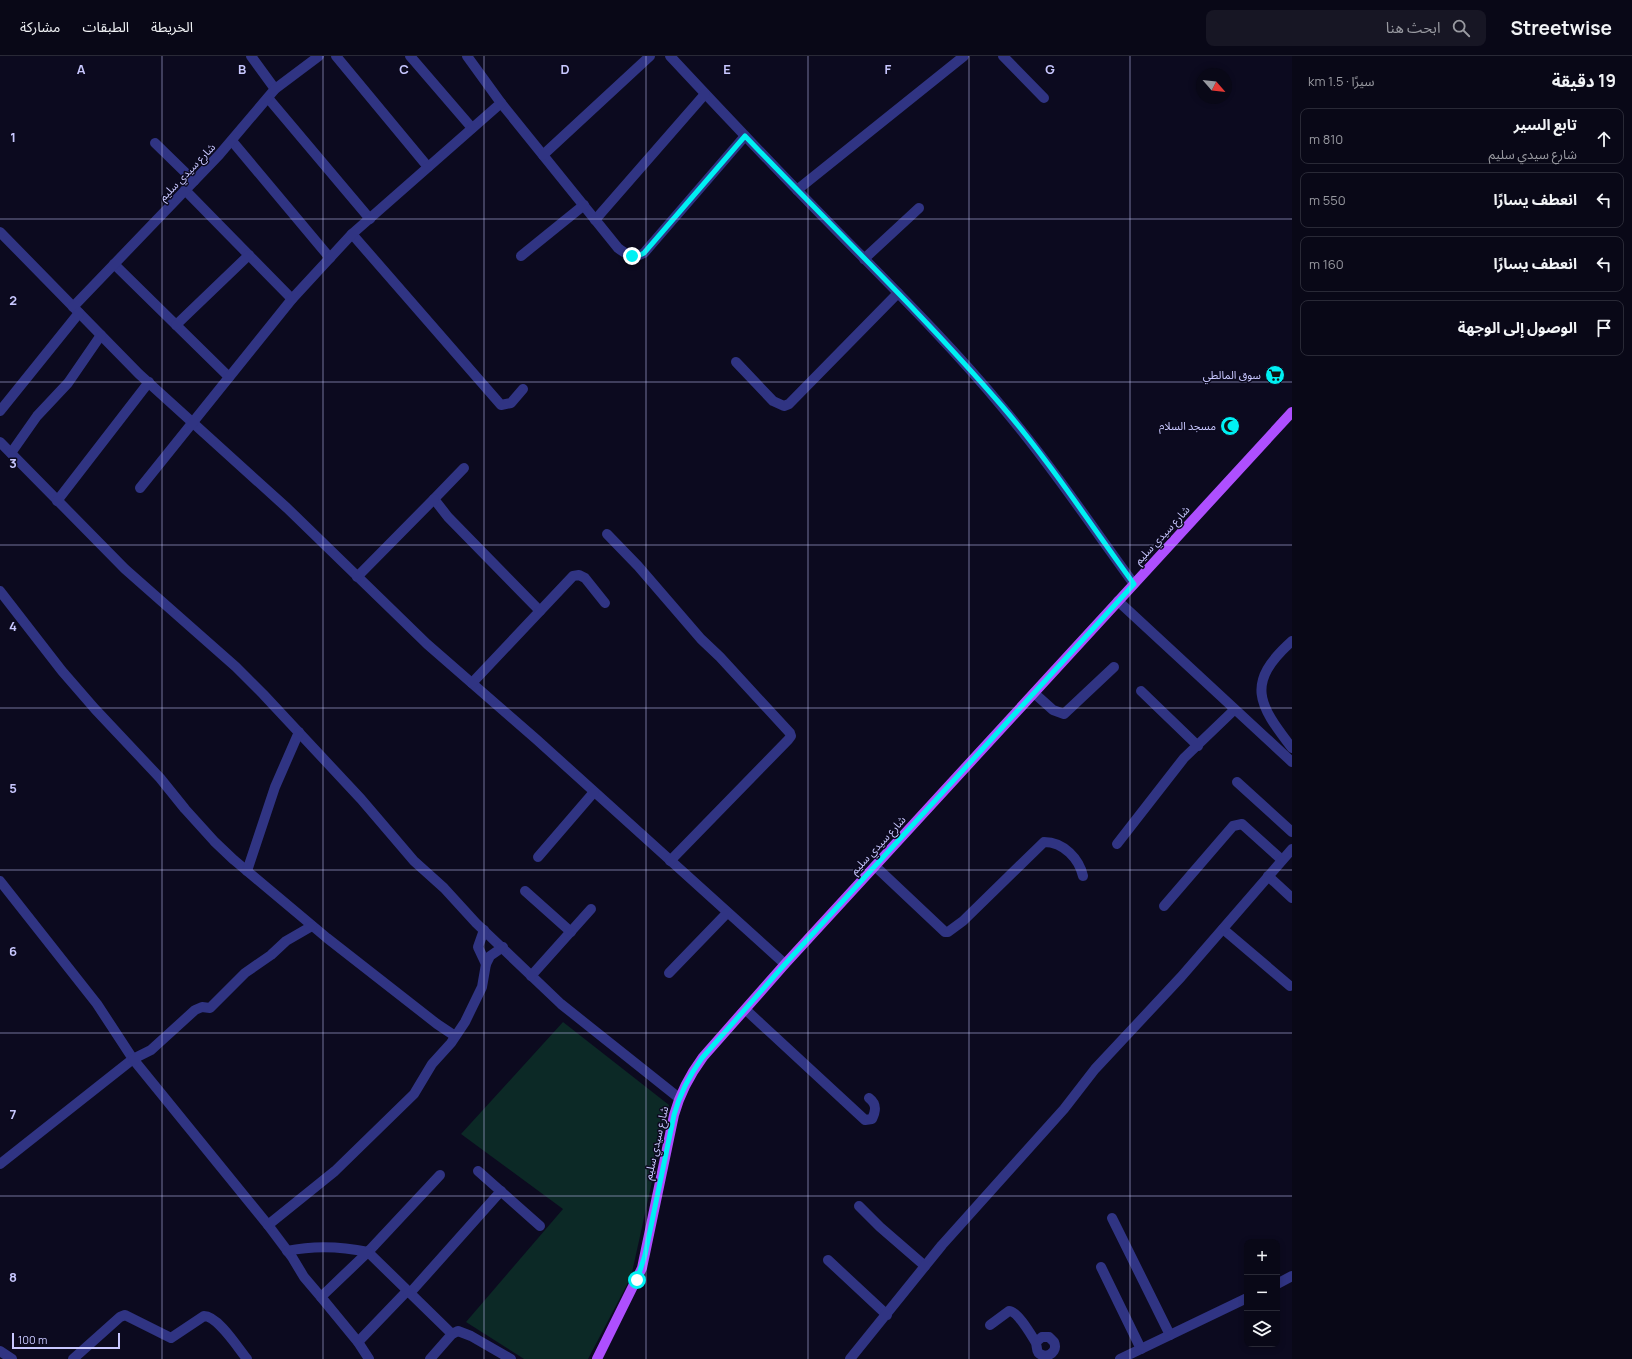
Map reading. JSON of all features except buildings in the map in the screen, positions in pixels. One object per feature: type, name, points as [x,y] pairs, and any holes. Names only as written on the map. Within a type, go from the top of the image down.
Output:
[{"type":"main road","name":"شارع سيدي سليم","points":[[597,1359],[642,1268],[679,1098],[691,1073],[702,1058],[746,1010],[785,964],[1292,412]]},
{"type":"street","points":[[251,56],[275,89]]},
{"type":"street","name":"شارع سيدي سليم","points":[[0,411],[76,310],[114,264],[232,141],[275,89],[319,56]]},
{"type":"street","points":[[336,56],[428,167]]},
{"type":"street","points":[[410,56],[472,128]]},
{"type":"street","points":[[467,56],[501,103],[618,248],[626,255],[638,256],[644,253],[745,136]]},
{"type":"street","points":[[544,155],[650,56]]},
{"type":"street","points":[[670,56],[745,136],[946,343],[1003,407],[1046,460],[1134,584]]},
{"type":"street","points":[[797,190],[964,56]]},
{"type":"street","points":[[1003,56],[1044,98]]},
{"type":"street","points":[[595,220],[705,94]]},
{"type":"street","points":[[268,98],[370,219]]},
{"type":"street","points":[[140,488],[292,299],[352,234],[501,103]]},
{"type":"street","points":[[232,141],[330,258]]},
{"type":"street","points":[[155,143],[194,181]]},
{"type":"street","points":[[185,190],[292,299]]},
{"type":"street","points":[[521,256],[584,206]]},
{"type":"street","points":[[864,259],[919,208]]},
{"type":"street","points":[[0,232],[148,382],[287,508],[427,644],[785,964]]},
{"type":"street","points":[[352,234],[501,404],[511,403],[523,389]]},
{"type":"street","points":[[176,326],[249,255]]},
{"type":"street","points":[[114,264],[229,377]]},
{"type":"street","points":[[736,362],[774,401],[784,406],[789,404],[898,293]]},
{"type":"street","points":[[11,453],[37,416],[68,383],[101,335]]},
{"type":"street","points":[[57,501],[148,382]]},
{"type":"street","points":[[0,442],[125,569],[236,667],[366,804],[414,860],[444,888],[484,930],[561,1004],[679,1098]]},
{"type":"street","points":[[357,577],[464,468]]},
{"type":"street","points":[[434,499],[448,517],[540,611]]},
{"type":"street","points":[[607,534],[638,566],[701,639],[720,657],[790,732],[791,736],[670,861]]},
{"type":"street","points":[[472,683],[576,575],[585,578],[605,603]]},
{"type":"street","points":[[0,591],[62,671],[95,709],[160,778],[214,841],[312,926],[437,1024],[455,1036]]},
{"type":"street","points":[[1118,601],[1234,710],[1292,762]]},
{"type":"street","points":[[1292,641],[1267,667],[1261,690],[1269,716],[1292,748]]},
{"type":"street","points":[[1034,693],[1054,710],[1064,714],[1114,667]]},
{"type":"street","points":[[1141,692],[1198,746]]},
{"type":"street","points":[[1117,844],[1184,758],[1234,710]]},
{"type":"street","points":[[247,871],[275,787],[299,732]]},
{"type":"street","points":[[1237,782],[1292,832]]},
{"type":"street","points":[[538,857],[594,792]]},
{"type":"street","points":[[1164,906],[1233,826],[1238,824],[1242,824],[1282,860]]},
{"type":"street","points":[[875,866],[945,932],[952,930],[964,921],[1044,842],[1055,844],[1072,855],[1082,870],[1083,876]]},
{"type":"street","points":[[850,1359],[925,1266],[983,1198],[1064,1109],[1095,1069],[1181,977],[1292,849]]},
{"type":"street","points":[[1268,876],[1292,898]]},
{"type":"street","points":[[0,881],[97,1004],[133,1059],[268,1225],[304,1277],[358,1342],[366,1358]]},
{"type":"street","points":[[525,892],[571,932]]},
{"type":"street","points":[[532,976],[591,909]]},
{"type":"street","points":[[669,973],[727,913]]},
{"type":"street","points":[[0,1164],[133,1059],[151,1050],[195,1010],[202,1007],[210,1008],[245,973],[271,956],[286,941],[312,926]]},
{"type":"street","points":[[1223,929],[1290,986]]},
{"type":"street","points":[[484,930],[478,947],[486,964]]},
{"type":"street","points":[[268,1225],[329,1176],[414,1094],[432,1064],[469,1016],[482,987],[486,964],[495,951],[503,947]]},
{"type":"street","points":[[746,1010],[858,1115],[868,1120],[872,1119],[876,1109],[873,1102],[869,1098]]},
{"type":"street","points":[[478,1171],[540,1226]]},
{"type":"street","points":[[321,1298],[368,1252],[440,1175]]},
{"type":"street","points":[[358,1342],[408,1292],[501,1191]]},
{"type":"street","points":[[859,1206],[880,1227],[925,1266]]},
{"type":"street","points":[[1112,1218],[1170,1335]]},
{"type":"street","points":[[287,1251],[322,1246],[337,1246],[368,1252],[452,1334]]},
{"type":"street","points":[[828,1260],[887,1315]]},
{"type":"street","points":[[1101,1267],[1141,1349]]},
{"type":"street","points":[[1280,1282],[1292,1276]]},
{"type":"street","points":[[1120,1359],[1244,1299]]},
{"type":"street","points":[[990,1325],[1009,1311],[1013,1311],[1018,1315],[1036,1342],[1036,1348],[1039,1352],[1044,1356],[1051,1357],[1055,1348],[1052,1339],[1047,1336],[1042,1336],[1036,1342]]},
{"type":"street","points":[[73,1359],[120,1317],[126,1315],[171,1338],[204,1316],[207,1316],[216,1321],[247,1359]]},
{"type":"street","points":[[430,1359],[452,1334],[458,1331],[462,1331],[511,1359]]},
{"type":"street","points":[[0,1351],[12,1359]]},
{"type":"green space","points":[[563,1022],[669,1105],[631,1277],[588,1359],[524,1359],[466,1322],[563,1209],[461,1134]]},
{"type":"place","name":"سوق المالطي","points":[[1275,375]]},
{"type":"place","name":"مسجد السلام","points":[[1230,426]]},
{"type":"route","points":[[632,256],[638,256],[644,253],[745,136],[946,343],[1003,407],[1046,460],[1134,584],[785,964],[702,1058],[691,1073],[679,1098],[674,1115],[657,1191],[645,1255],[637,1280]]}]
